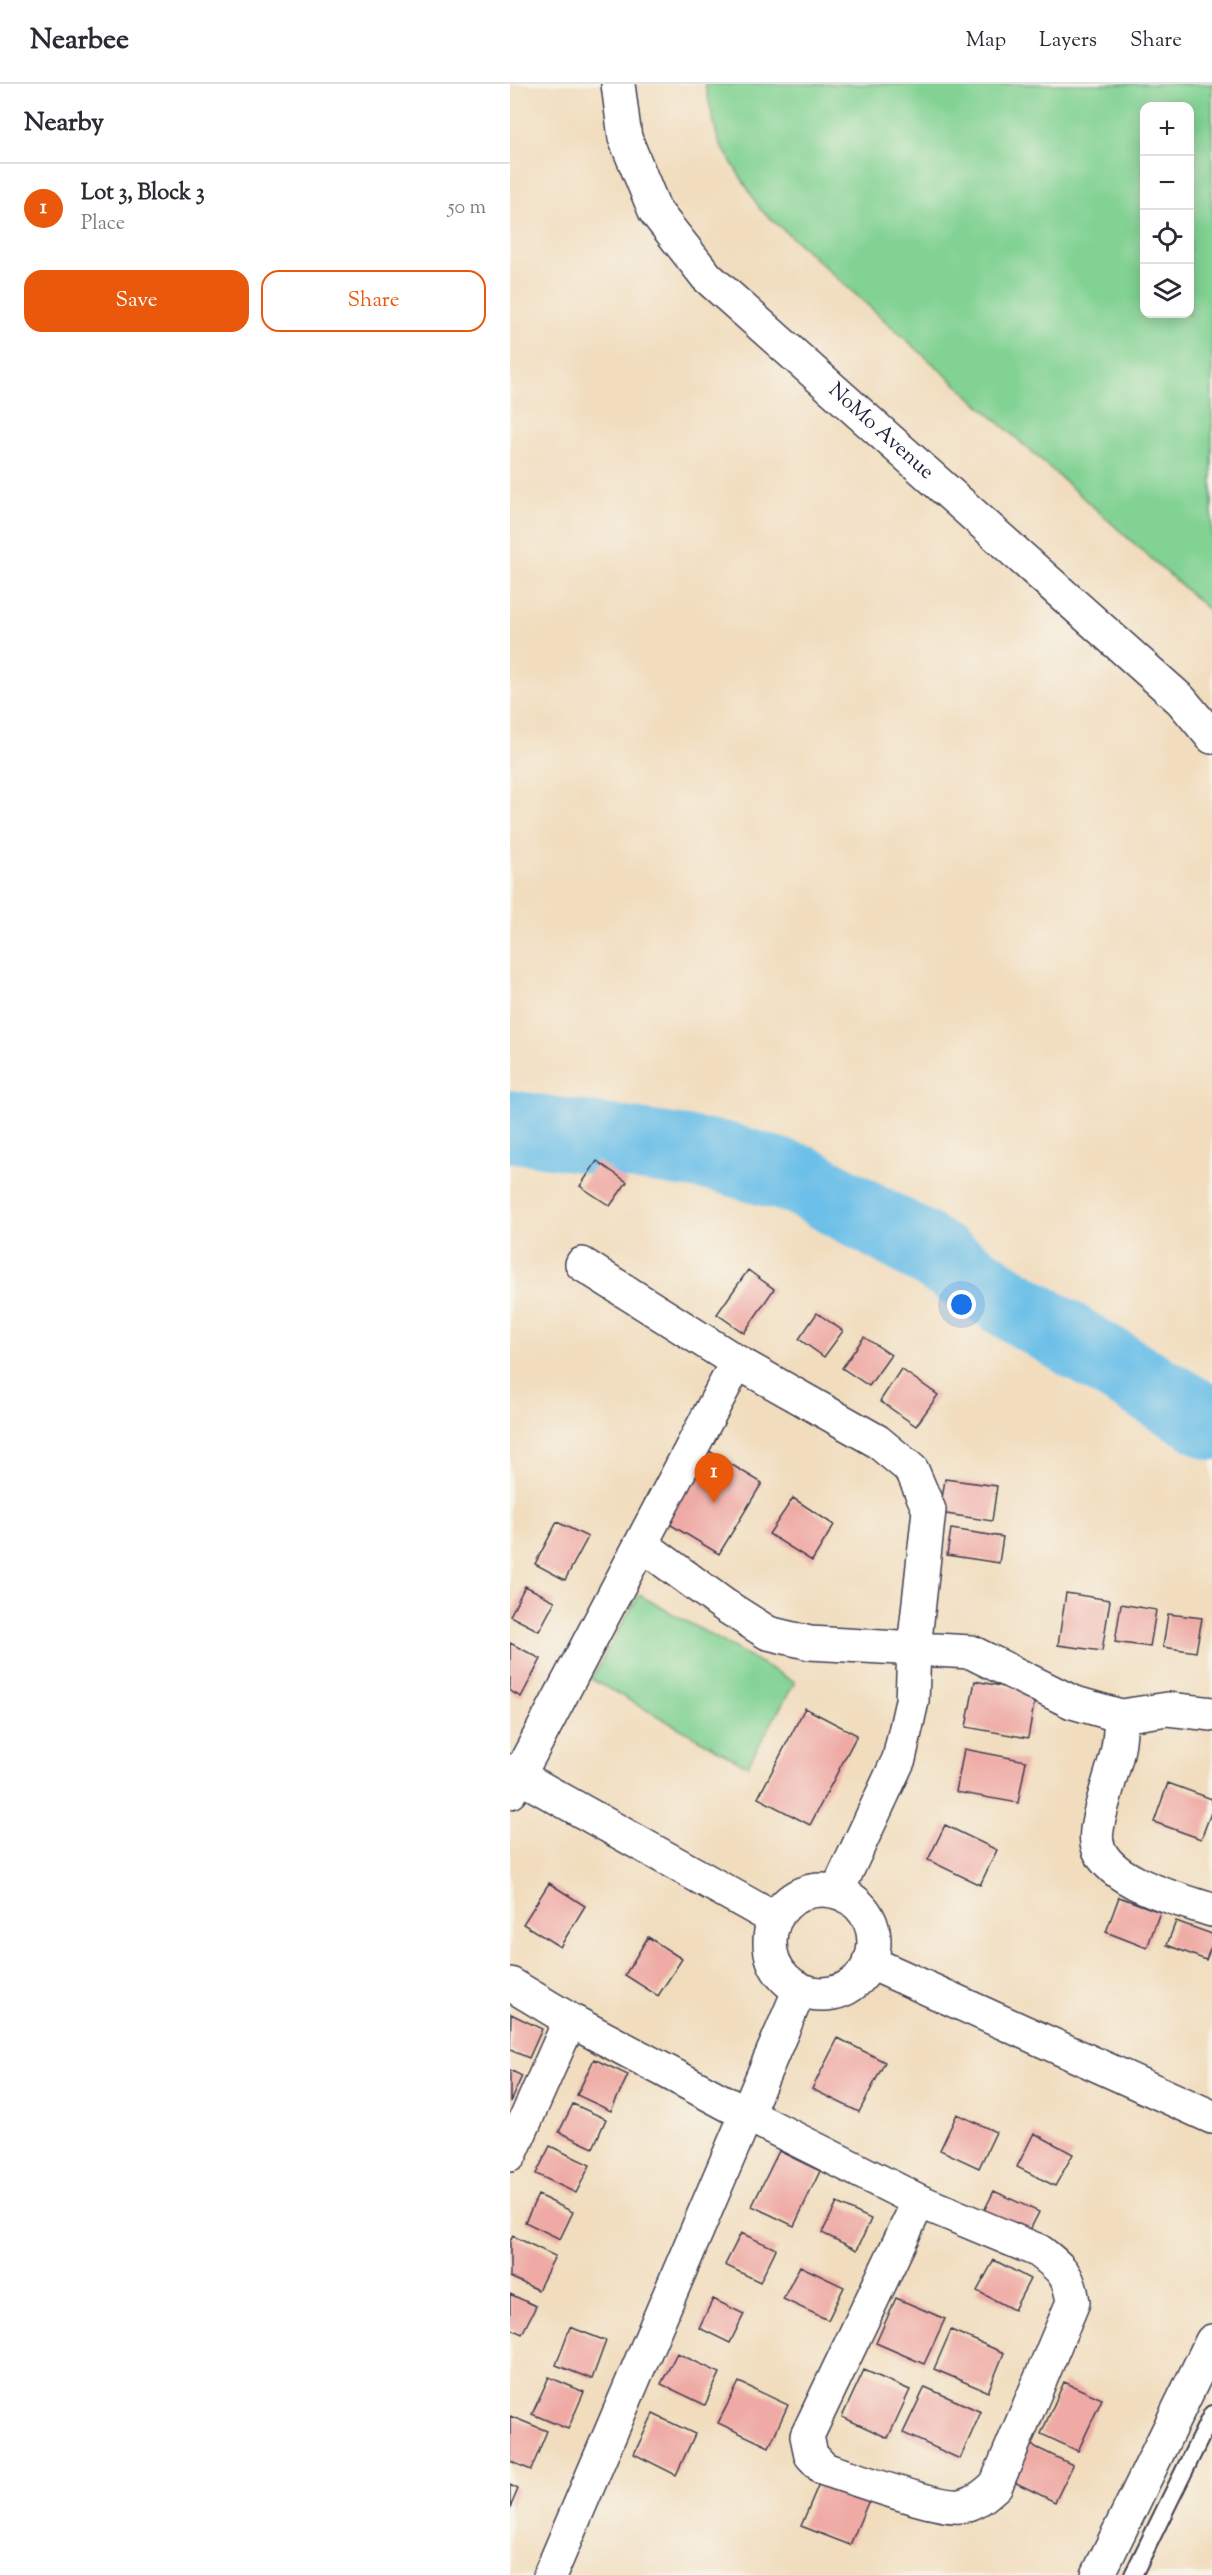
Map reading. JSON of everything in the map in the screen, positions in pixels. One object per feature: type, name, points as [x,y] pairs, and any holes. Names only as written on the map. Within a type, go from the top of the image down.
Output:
[{"type":"street","name":"NoMo Avenue","points":[[618,84],[625,138],[655,212],[707,277],[1181,700],[1212,737]]},
{"type":"street","points":[[582,1264],[737,1362],[877,1441],[912,1470],[929,1510],[914,1649],[912,1701],[899,1759],[837,1892]]},
{"type":"street","points":[[737,1362],[513,1780],[775,1919]]},
{"type":"street","points":[[641,1544],[724,1605],[768,1633],[810,1642],[971,1652],[1072,1702],[1121,1716],[1168,1709],[1212,1714]]},
{"type":"street","points":[[1121,1716],[1118,1750],[1098,1823],[1096,1841],[1103,1858],[1114,1871],[1159,1892],[1212,1910]]},
{"type":"street","points":[[821,1890],[837,1892],[854,1901],[865,1912],[872,1927],[873,1945],[869,1962],[859,1978],[836,1992],[818,1994],[800,1989],[781,1975],[773,1961],[770,1944],[775,1919],[786,1904],[802,1894],[821,1890]]},
{"type":"street","points":[[869,1962],[1212,2117]]},
{"type":"street","points":[[510,1984],[570,2020],[746,2114],[919,2201],[1039,2251],[1054,2263],[1070,2282],[1073,2302],[996,2485],[980,2500],[959,2506],[939,2504],[824,2469],[811,2455],[807,2436],[919,2201]]},
{"type":"street","points":[[550,2575],[800,1989]]},
{"type":"street","points":[[510,2155],[570,2020]]},
{"type":"street","points":[[1098,2575],[1212,2341]]},
{"type":"lane","points":[[1132,2575],[1212,2414]]},
{"type":"green space","points":[[705,84],[1212,84],[1212,613],[760,209],[718,140]]},
{"type":"green space","points":[[639,1595],[795,1682],[747,1766],[591,1679]]},
{"type":"building","points":[[597,1161],[627,1182],[610,1206],[580,1186]]},
{"type":"building","points":[[748,1270],[774,1289],[744,1333],[717,1314]]},
{"type":"building","points":[[817,1313],[843,1331],[824,1357],[799,1339]]},
{"type":"building","points":[[864,1337],[891,1355],[869,1386],[842,1368]]},
{"type":"building","points":[[901,1369],[938,1395],[916,1426],[880,1401]]},
{"type":"building","points":[[709,1451],[762,1483],[719,1554],[666,1522]]},
{"type":"building","points":[[945,1479],[997,1486],[992,1521],[940,1513]]},
{"type":"building","points":[[793,1498],[834,1525],[812,1561],[769,1534]]},
{"type":"building","points":[[557,1522],[588,1537],[565,1580],[535,1564]]},
{"type":"building","points":[[951,1529],[1003,1537],[999,1563],[947,1555]]},
{"type":"building","points":[[525,1586],[555,1601],[539,1631],[510,1616]]},
{"type":"building","points":[[1066,1593],[1110,1600],[1102,1651],[1058,1645]]},
{"type":"building","points":[[1121,1604],[1156,1610],[1150,1647],[1115,1642]]},
{"type":"building","points":[[1168,1614],[1202,1618],[1196,1652],[1163,1647]]},
{"type":"building","points":[[510,1643],[541,1659],[521,1697],[510,1691]]},
{"type":"building","points":[[975,1681],[1036,1693],[1028,1738],[966,1727]]},
{"type":"building","points":[[805,1708],[857,1735],[810,1825],[758,1798]]},
{"type":"building","points":[[964,1749],[1026,1761],[1018,1803],[956,1792]]},
{"type":"building","points":[[1168,1783],[1212,1799],[1212,1810],[1201,1839],[1154,1822]]},
{"type":"building","points":[[945,1825],[997,1850],[980,1885],[928,1860]]},
{"type":"building","points":[[549,1883],[585,1906],[560,1947],[523,1924]]},
{"type":"building","points":[[1119,1897],[1160,1912],[1147,1948],[1106,1932]]},
{"type":"building","points":[[1176,1921],[1212,1934],[1212,1944],[1206,1960],[1167,1945]]},
{"type":"building","points":[[648,1937],[682,1959],[658,1996],[625,1975]]},
{"type":"building","points":[[511,2014],[542,2029],[529,2058],[510,2050]]},
{"type":"building","points":[[838,2038],[885,2062],[859,2112],[812,2089]]},
{"type":"building","points":[[594,2059],[628,2075],[611,2111],[577,2095]]},
{"type":"building","points":[[510,2070],[522,2076],[510,2102]]},
{"type":"building","points":[[573,2104],[606,2119],[593,2148],[559,2132]]},
{"type":"building","points":[[957,2114],[996,2132],[979,2168],[940,2150]]},
{"type":"building","points":[[1034,2133],[1073,2154],[1055,2186],[1017,2167]]},
{"type":"building","points":[[550,2146],[590,2165],[576,2193],[536,2174]]},
{"type":"building","points":[[779,2151],[820,2171],[794,2226],[752,2206]]},
{"type":"building","points":[[994,2191],[1039,2212],[1027,2236],[982,2215]]},
{"type":"building","points":[[538,2195],[573,2212],[560,2239],[525,2222]]},
{"type":"building","points":[[837,2203],[871,2219],[857,2250],[822,2233]]},
{"type":"building","points":[[741,2233],[776,2249],[760,2282],[725,2265]]},
{"type":"building","points":[[513,2236],[555,2256],[538,2290],[510,2277],[510,2241]]},
{"type":"building","points":[[994,2260],[1030,2279],[1014,2310],[977,2291]]},
{"type":"building","points":[[800,2266],[844,2287],[828,2320],[783,2299]]},
{"type":"building","points":[[510,2294],[536,2306],[522,2334],[510,2328]]},
{"type":"building","points":[[896,2298],[945,2319],[924,2364],[876,2343]]},
{"type":"building","points":[[713,2299],[744,2314],[730,2343],[699,2328]]},
{"type":"building","points":[[570,2327],[606,2341],[592,2379],[556,2365]]},
{"type":"building","points":[[951,2330],[1004,2353],[988,2392],[934,2369]]},
{"type":"building","points":[[677,2353],[720,2373],[705,2405],[661,2384]]},
{"type":"building","points":[[864,2370],[910,2390],[888,2438],[842,2417]]},
{"type":"building","points":[[549,2377],[584,2392],[568,2429],[532,2414]]},
{"type":"building","points":[[739,2382],[788,2405],[769,2447],[718,2423]]},
{"type":"building","points":[[1064,2382],[1102,2399],[1078,2451],[1041,2434]]},
{"type":"building","points":[[925,2387],[981,2412],[960,2459],[903,2433]]},
{"type":"building","points":[[653,2414],[695,2434],[676,2475],[634,2454]]},
{"type":"building","points":[[510,2416],[547,2431],[531,2470],[510,2461]]},
{"type":"building","points":[[1027,2443],[1073,2465],[1055,2502],[1010,2480]]},
{"type":"building","points":[[820,2481],[869,2500],[850,2545],[801,2526]]},
{"type":"building","points":[[510,2485],[518,2489],[510,2508]]},
{"type":"waterway","points":[[510,1126],[721,1157],[800,1180],[924,1248],[1011,1304],[1212,1424]]},
{"type":"place","name":"Lot 3, Block 3","points":[[714,1503]]}]
